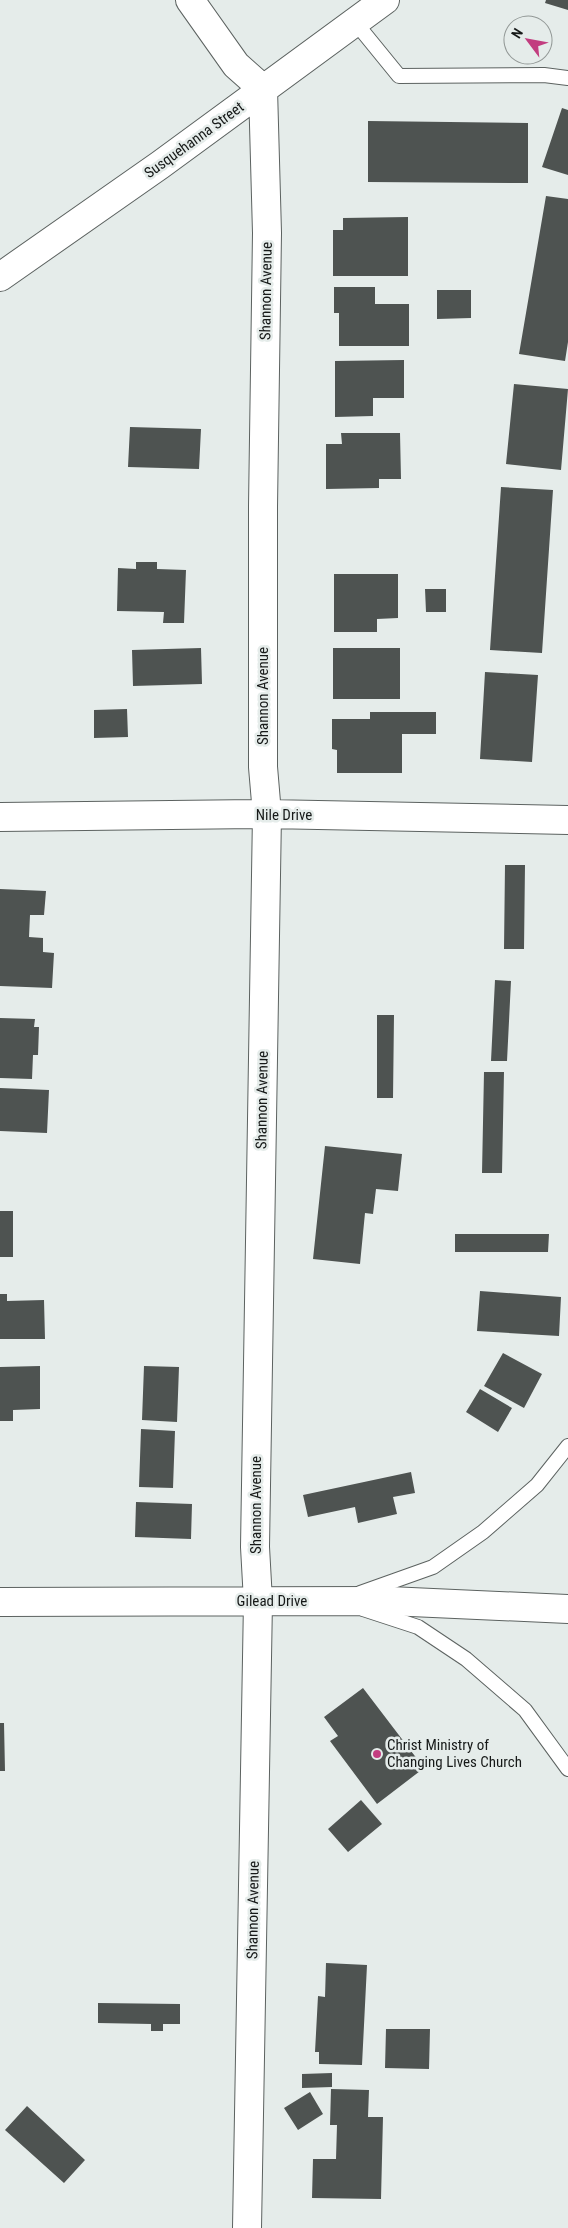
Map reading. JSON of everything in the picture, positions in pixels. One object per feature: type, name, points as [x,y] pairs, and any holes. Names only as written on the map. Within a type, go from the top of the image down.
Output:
[{"type":"street","points":[[190,0],[236,64],[264,88]]},
{"type":"street","name":"Susquehanna Street","points":[[0,277],[160,165],[385,0]]},
{"type":"street","name":"Shannon Avenue","points":[[247,2228],[258,1601],[255,1547],[267,814],[263,766],[263,507],[267,233],[264,88]]},
{"type":"street","name":"Nile Drive","points":[[0,817],[267,814],[568,820]]},
{"type":"street","name":"Gilead Drive","points":[[0,1602],[389,1601],[556,1609]]},
{"type":"lane","points":[[355,22],[399,76],[544,75],[568,78]]},
{"type":"lane","points":[[338,1601],[433,1567],[482,1532],[537,1484],[568,1446]]},
{"type":"lane","points":[[338,1601],[418,1628],[466,1660],[525,1710],[568,1769]]},
{"type":"building","points":[[546,0],[568,0],[568,10],[545,3]]},
{"type":"building","points":[[562,108],[568,110],[568,175],[542,167]]},
{"type":"building","points":[[368,121],[528,123],[528,183],[368,182]]},
{"type":"building","points":[[546,196],[568,199],[568,342],[565,361],[519,354]]},
{"type":"building","points":[[408,217],[408,276],[333,276],[333,230],[343,230],[343,218]]},
{"type":"building","points":[[334,287],[375,287],[375,304],[409,304],[409,346],[339,346],[339,313],[334,313]]},
{"type":"building","points":[[437,290],[471,290],[471,318],[437,319]]},
{"type":"building","points":[[404,360],[404,398],[373,398],[373,416],[335,417],[335,361]]},
{"type":"building","points":[[514,384],[568,389],[561,470],[506,464]]},
{"type":"building","points":[[130,427],[201,429],[199,469],[128,467]]},
{"type":"building","points":[[341,433],[400,433],[401,479],[379,479],[379,488],[326,489],[326,444],[342,444]]},
{"type":"building","points":[[501,487],[553,490],[542,653],[490,650]]},
{"type":"building","points":[[136,562],[157,562],[157,569],[186,570],[184,623],[163,623],[164,612],[117,611],[118,568],[136,569]]},
{"type":"building","points":[[334,574],[398,574],[398,618],[377,619],[377,632],[334,632]]},
{"type":"building","points":[[425,589],[446,589],[446,612],[426,612]]},
{"type":"building","points":[[201,648],[202,684],[133,686],[132,650]]},
{"type":"building","points":[[333,648],[400,648],[400,699],[333,699]]},
{"type":"building","points":[[485,672],[538,675],[532,762],[480,759]]},
{"type":"building","points":[[127,709],[128,737],[94,738],[94,710]]},
{"type":"building","points":[[370,712],[436,712],[436,734],[402,734],[402,773],[337,773],[337,750],[332,749],[332,719],[370,719]]},
{"type":"building","points":[[505,865],[525,865],[524,949],[504,949]]},
{"type":"building","points":[[0,889],[46,891],[44,915],[30,915],[29,937],[43,938],[43,952],[54,953],[52,988],[0,986]]},
{"type":"building","points":[[495,980],[511,981],[507,1061],[491,1061]]},
{"type":"building","points":[[377,1015],[394,1015],[393,1098],[377,1098]]},
{"type":"building","points":[[0,1018],[35,1019],[34,1027],[39,1027],[38,1055],[33,1055],[32,1079],[0,1078]]},
{"type":"building","points":[[484,1072],[504,1072],[502,1173],[482,1173]]},
{"type":"building","points":[[0,1088],[49,1090],[47,1133],[0,1131]]},
{"type":"building","points":[[325,1146],[402,1154],[398,1191],[376,1189],[373,1214],[365,1213],[360,1264],[313,1259]]},
{"type":"building","points":[[0,1211],[13,1211],[13,1257],[0,1257]]},
{"type":"building","points":[[455,1234],[549,1234],[548,1252],[455,1252]]},
{"type":"building","points":[[480,1291],[561,1297],[559,1336],[477,1331]]},
{"type":"building","points":[[0,1294],[7,1294],[7,1301],[44,1300],[45,1339],[0,1339]]},
{"type":"building","points":[[503,1353],[542,1374],[524,1408],[484,1386]]},
{"type":"building","points":[[40,1366],[40,1409],[13,1410],[13,1421],[0,1421],[0,1367]]},
{"type":"building","points":[[144,1366],[179,1367],[177,1422],[142,1420]]},
{"type":"building","points":[[480,1389],[512,1408],[498,1432],[466,1412]]},
{"type":"building","points":[[141,1429],[175,1431],[173,1488],[139,1487]]},
{"type":"building","points":[[411,1472],[415,1493],[393,1497],[397,1514],[358,1523],[355,1507],[308,1517],[303,1495]]},
{"type":"building","points":[[136,1502],[192,1504],[191,1539],[135,1537]]},
{"type":"building","name":"Christ Ministry of Changing Lives Church","points":[[363,1688],[424,1768],[377,1804],[330,1741],[338,1736],[324,1717]]},
{"type":"building","points":[[0,1723],[4,1723],[5,1771],[0,1771]]},
{"type":"building","points":[[361,1800],[382,1824],[348,1852],[328,1829]]},
{"type":"building","points":[[326,1963],[367,1965],[362,2065],[319,2064],[319,2052],[315,2052],[318,1996],[325,1997]]},
{"type":"building","points":[[98,2003],[180,2004],[180,2024],[163,2024],[163,2031],[151,2031],[151,2024],[98,2023]]},
{"type":"building","points":[[386,2029],[430,2029],[429,2069],[385,2068]]},
{"type":"building","points":[[332,2073],[332,2087],[302,2088],[302,2074]]},
{"type":"building","points":[[331,2089],[369,2090],[368,2117],[383,2117],[381,2199],[312,2198],[313,2159],[336,2159],[337,2125],[330,2125]]},
{"type":"building","points":[[310,2092],[323,2114],[298,2130],[284,2108]]},
{"type":"building","points":[[27,2106],[85,2160],[64,2183],[5,2130]]},
{"type":"place","name":"Christ Ministry of Changing Lives Church","points":[[377,1754]]}]
